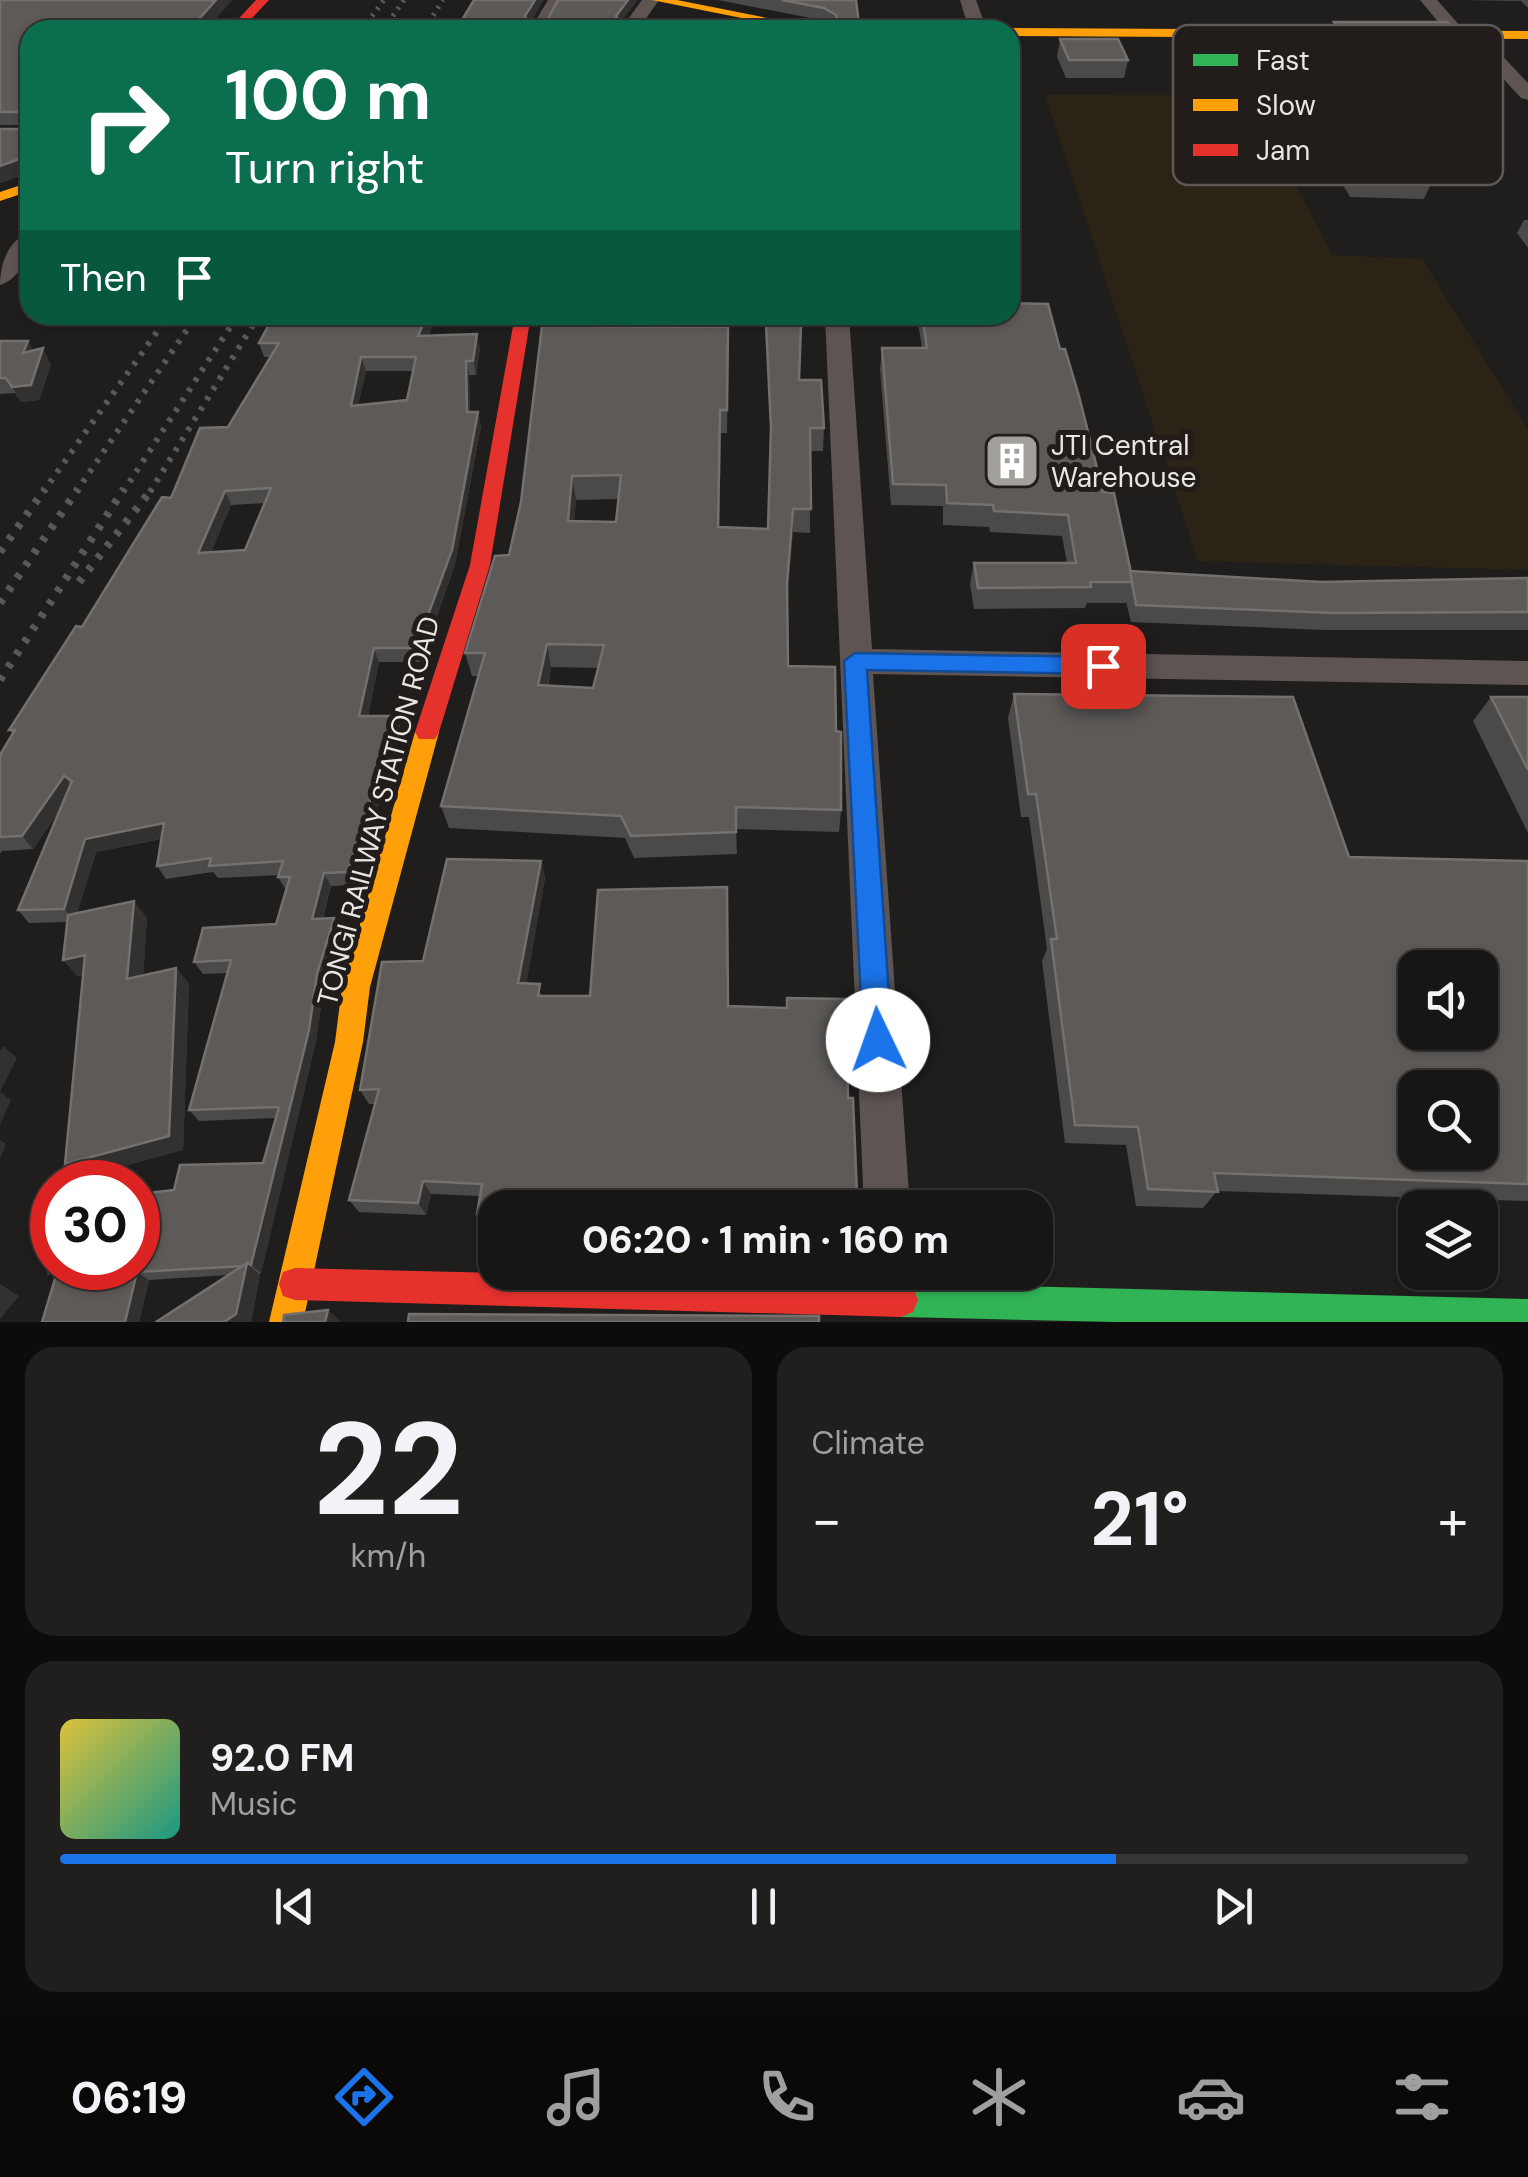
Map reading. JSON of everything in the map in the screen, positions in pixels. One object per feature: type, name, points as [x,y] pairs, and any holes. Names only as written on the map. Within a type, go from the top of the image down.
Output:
[{"type":"street","points":[[226,18],[248,0]]},
{"type":"street","points":[[226,18],[263,0]]},
{"type":"street","points":[[638,20],[655,0],[766,20]]},
{"type":"street","points":[[1428,0],[1451,25]]},
{"type":"street","points":[[1020,32],[1173,33]]},
{"type":"street","points":[[1503,35],[1528,35]]},
{"type":"street","points":[[1503,67],[1528,94]]},
{"type":"street","points":[[0,278],[20,252]]},
{"type":"street","name":"TONGI RAILWAY STATION ROAD","points":[[286,1322],[348,1042],[356,987],[448,658],[480,565],[519,325]]},
{"type":"street","points":[[837,325],[885,1190]]},
{"type":"street","points":[[855,661],[1528,673]]},
{"type":"street","points":[[295,1284],[1528,1316]]},
{"type":"shaded area","points":[[1173,94],[1173,185],[1295,185],[1333,255],[1422,259],[1528,429],[1528,570],[1198,561],[1045,95]]},
{"type":"building","points":[[0,0],[216,0],[198,20],[20,20],[20,112],[0,112]]},
{"type":"building","points":[[474,0],[535,0],[525,16],[527,20],[462,20]]},
{"type":"building","points":[[558,0],[628,0],[616,16],[619,20],[547,20]]},
{"type":"building","points":[[782,0],[856,0],[858,20],[837,20],[824,8]]},
{"type":"building","points":[[1334,22],[1450,25],[1336,25]]},
{"type":"building","points":[[1060,39],[1118,39],[1128,60],[1069,60]]},
{"type":"building","points":[[0,129],[20,129],[20,159],[0,166]]},
{"type":"building","points":[[1020,303],[1048,304],[1079,396],[1103,492],[1114,493],[1133,582],[1090,582],[1091,587],[978,588],[974,563],[1076,563],[1068,515],[994,511],[993,505],[947,503],[946,485],[893,484],[882,348],[927,348],[924,325],[1020,325]]},
{"type":"building","points":[[269,325],[423,325],[418,336],[477,334],[473,361],[466,361],[467,412],[478,412],[452,550],[416,648],[374,648],[359,716],[396,716],[348,872],[324,873],[312,919],[334,918],[317,974],[309,1030],[251,1265],[160,1271],[160,1192],[174,1190],[180,1165],[263,1163],[279,1107],[189,1110],[231,960],[194,962],[203,928],[276,924],[290,877],[278,877],[283,861],[209,866],[211,858],[157,866],[164,823],[85,839],[64,909],[18,910],[72,781],[64,776],[22,836],[0,837],[0,755],[15,730],[9,730],[76,626],[82,627],[162,497],[171,498],[200,428],[228,427],[279,343],[259,343]],"holes":[[[361,357],[416,357],[407,400],[351,406]],[[271,488],[245,550],[198,553],[225,491]]]},
{"type":"building","points":[[766,325],[801,325],[799,380],[821,380],[824,428],[810,428],[811,509],[793,509],[787,583],[788,666],[835,667],[836,731],[841,732],[841,810],[736,807],[736,832],[631,836],[621,816],[441,806],[485,653],[465,653],[495,556],[509,555],[521,502],[542,326],[728,327],[727,410],[720,410],[718,527],[768,529],[771,428]],"holes":[[[621,475],[616,522],[568,521],[572,476]],[[547,644],[604,645],[593,688],[538,685]]]},
{"type":"building","points":[[0,341],[28,341],[23,353],[43,348],[31,385],[12,387],[6,378],[0,378]]},
{"type":"building","points":[[1130,571],[1321,582],[1528,578],[1528,612],[1335,613],[1136,605]]},
{"type":"building","points":[[1014,694],[1293,697],[1349,857],[1528,861],[1528,1184],[1214,1173],[1218,1192],[1148,1189],[1138,1127],[1075,1125],[1051,939],[1057,939],[1036,794],[1028,794]]},
{"type":"building","points":[[1491,697],[1528,697],[1528,770]]},
{"type":"building","points":[[447,859],[541,861],[518,983],[540,984],[538,996],[590,996],[598,890],[727,887],[728,1006],[787,1008],[787,998],[846,999],[848,1098],[853,1098],[857,1190],[481,1190],[482,1184],[423,1181],[418,1203],[349,1200],[379,1089],[360,1090],[382,962],[423,961]]},
{"type":"building","points":[[134,901],[127,979],[176,968],[169,1136],[80,1160],[65,1160],[85,955],[63,960],[68,915]]},
{"type":"building","points":[[247,1263],[236,1314],[224,1322],[156,1322]]},
{"type":"building","points":[[52,1290],[133,1290],[125,1322],[42,1322]]},
{"type":"building","points":[[328,1310],[325,1322],[283,1322],[284,1315]]},
{"type":"building","points":[[409,1314],[819,1316],[819,1322],[408,1322]]},
{"type":"railway","points":[[369,20],[384,0]]},
{"type":"railway","points":[[390,20],[404,0]]},
{"type":"railway","points":[[430,20],[443,0]]},
{"type":"railway","points":[[43,492],[162,325]]},
{"type":"railway","points":[[76,492],[190,325]]},
{"type":"railway","points":[[123,492],[232,325]]},
{"type":"railway","points":[[151,490],[253,325]]},
{"type":"railway","points":[[0,552],[45,489]]},
{"type":"railway","points":[[0,603],[78,489]]},
{"type":"railway","points":[[0,680],[124,489]]},
{"type":"railway","points":[[79,582],[151,490]]},
{"type":"traffic: fast","points":[[901,1300],[1528,1316]]},
{"type":"traffic: slow","points":[[658,0],[767,20]]},
{"type":"traffic: slow","points":[[1020,32],[1173,33]]},
{"type":"traffic: slow","points":[[1503,35],[1528,35]]},
{"type":"traffic: slow","points":[[0,197],[20,190]]},
{"type":"traffic: slow","points":[[286,1322],[349,1042],[356,987],[427,732]]},
{"type":"traffic: jam","points":[[244,20],[263,0]]},
{"type":"traffic: jam","points":[[427,732],[480,565],[521,325]]},
{"type":"traffic: jam","points":[[295,1284],[901,1300]]},
{"type":"place","name":"JTI Central Warehouse","points":[[1012,461]]},
{"type":"route","points":[[878,1040],[855,661],[1103,666]]}]
